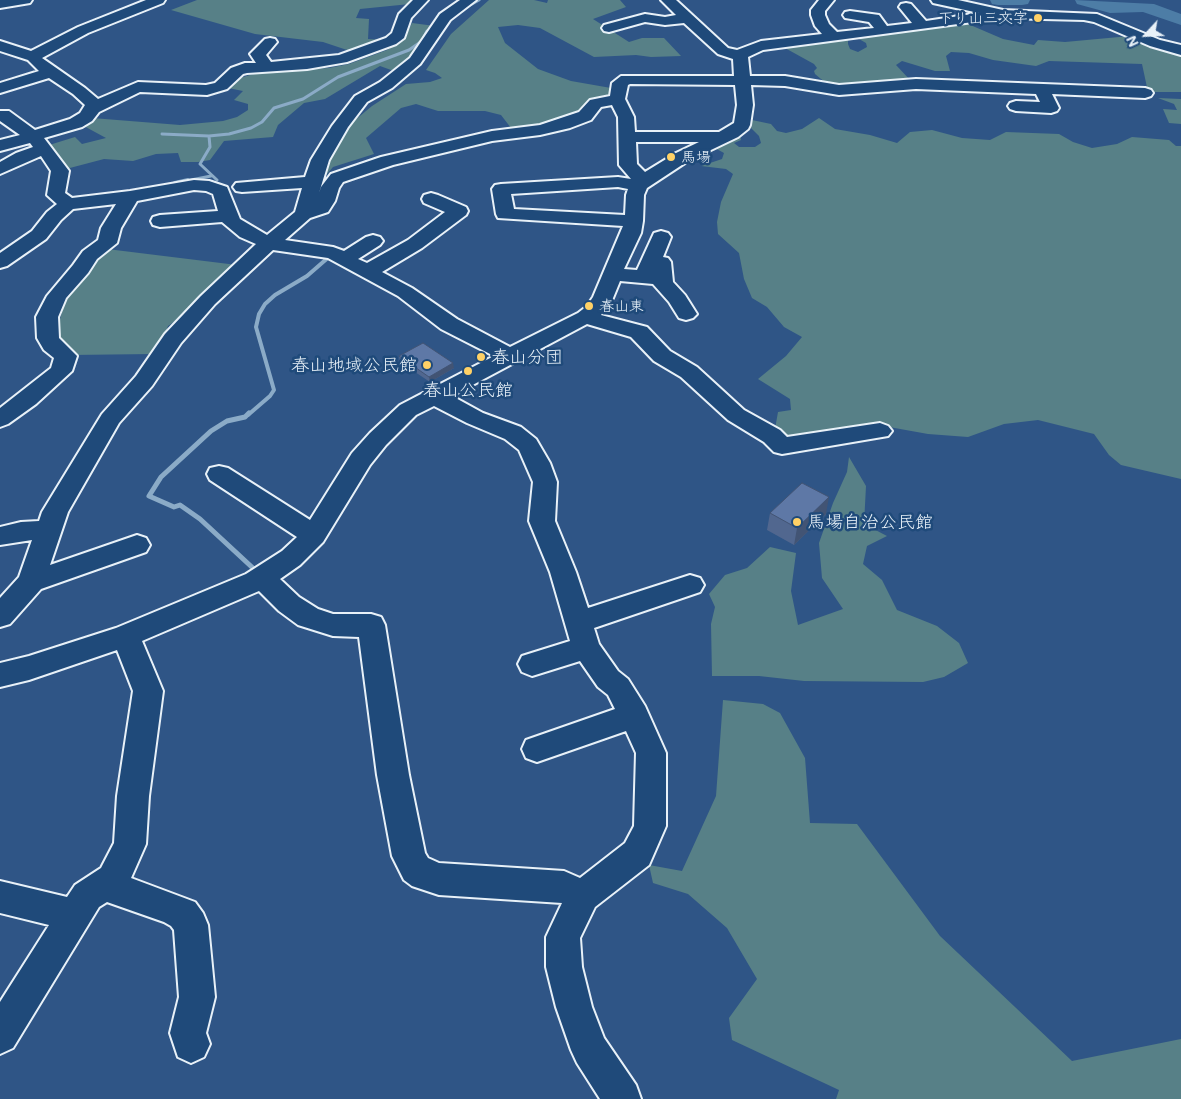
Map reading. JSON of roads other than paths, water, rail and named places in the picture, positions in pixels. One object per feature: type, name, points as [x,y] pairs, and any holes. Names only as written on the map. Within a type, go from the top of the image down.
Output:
[{"type":"street","points":[[0,4],[25,0]]},
{"type":"street","points":[[34,57],[84,30],[158,0]]},
{"type":"street","points":[[0,169],[22,157],[39,143],[86,117],[94,109],[112,98],[138,87],[207,90],[221,86],[237,72],[245,68],[324,62],[342,58],[391,41],[399,35],[404,17],[421,0]]},
{"type":"street","points":[[303,215],[308,204],[312,182],[320,160],[340,126],[361,99],[386,85],[415,60],[445,17],[469,0]]},
{"type":"street","points":[[827,0],[818,10],[818,15],[822,26],[833,37]]},
{"type":"street","points":[[938,0],[1003,14]]},
{"type":"street","points":[[644,18],[632,7],[670,1],[724,51],[740,56]]},
{"type":"street","points":[[906,6],[922,26]]},
{"type":"street","points":[[850,16],[922,26],[1003,14],[1084,16],[1097,18],[1156,43],[1181,50]]},
{"type":"street","points":[[609,28],[644,18],[665,21],[688,18]]},
{"type":"street","points":[[740,56],[746,51],[761,46],[833,37],[879,20]]},
{"type":"street","points":[[266,66],[258,54],[270,42]]},
{"type":"street","points":[[4,49],[34,57],[39,64],[93,104],[94,109]]},
{"type":"street","points":[[0,674],[29,668],[126,636],[177,616],[262,578],[291,558],[314,536],[348,478],[378,439],[408,410],[585,317],[604,298],[634,221],[635,195],[641,184],[682,157],[732,133],[742,125],[745,105],[740,56]]},
{"type":"street","points":[[0,88],[51,72]]},
{"type":"street","points":[[641,184],[628,165],[626,117],[617,99],[620,83],[627,79],[785,81],[839,90],[901,85],[1041,88],[1145,93]]},
{"type":"street","points":[[1016,106],[1051,108],[1041,88]]},
{"type":"street","points":[[0,616],[31,582],[55,512],[110,419],[144,382],[173,339],[208,300],[269,243],[303,215],[321,208],[326,201],[332,183],[337,178],[387,161],[492,136],[540,130],[579,120],[596,103],[617,99]]},
{"type":"street","points":[[3,115],[39,143],[53,160],[60,171],[56,195],[68,204]]},
{"type":"street","points":[[465,125],[492,136]]},
{"type":"street","points":[[626,137],[722,137]]},
{"type":"street","points":[[0,146],[39,143]]},
{"type":"street","points":[[602,166],[628,165]]},
{"type":"street","points":[[242,187],[312,182]]},
{"type":"street","points":[[634,221],[505,214],[501,189],[618,182],[641,184]]},
{"type":"street","points":[[0,262],[39,235],[68,204],[130,197],[194,185],[209,186],[221,191],[231,222],[247,233],[269,243],[333,252],[406,292],[449,324],[510,356]]},
{"type":"street","points":[[0,419],[28,399],[61,371],[66,356],[52,346],[48,338],[46,329],[47,317],[57,296],[90,255],[107,243],[111,228],[130,197]]},
{"type":"street","points":[[367,272],[415,244],[459,211],[431,199]]},
{"type":"street","points":[[160,221],[229,216]]},
{"type":"street","points":[[22,226],[51,221]]},
{"type":"street","points":[[661,237],[656,272],[663,284],[678,299],[686,314]]},
{"type":"street","points":[[344,259],[373,241]]},
{"type":"street","points":[[612,274],[656,272]]},
{"type":"street","points":[[585,317],[640,332],[662,356],[689,372],[736,415],[772,436],[782,446],[880,431]]},
{"type":"street","points":[[434,396],[475,418],[513,433],[528,445],[538,463],[545,482],[542,521],[563,572],[582,635],[608,679],[618,687],[634,715],[651,753],[650,826],[637,854],[583,896],[563,937],[564,967],[574,1006],[590,1050],[622,1099]]},
{"type":"street","points":[[219,474],[314,536]]},
{"type":"street","points":[[0,536],[21,531],[49,530]]},
{"type":"street","points":[[31,582],[137,545]]},
{"type":"street","points":[[262,578],[289,604],[308,617],[333,625],[356,626],[372,624],[393,775],[409,856],[416,869],[424,875],[439,879],[557,886],[564,887],[583,896]]},
{"type":"street","points":[[532,664],[582,635],[690,585]]},
{"type":"street","points":[[0,1035],[88,896],[113,879],[130,844],[133,796],[148,691],[126,636]]},
{"type":"street","points":[[537,750],[634,715]]},
{"type":"street","points":[[113,879],[120,892],[183,914],[191,925],[197,997],[188,1033],[191,1044]]},
{"type":"street","points":[[0,897],[76,915]]},
{"type":"waterway","points":[[463,9],[479,0]]},
{"type":"waterway","points":[[998,0],[1022,0]]},
{"type":"waterway","points":[[1083,0],[1110,8],[1143,7],[1154,9],[1181,20]]},
{"type":"waterway","points":[[209,136],[229,134],[251,128],[262,122],[274,108],[303,99],[338,77],[409,50],[422,41],[427,31],[431,31]]},
{"type":"waterway","points":[[162,134],[209,136]]},
{"type":"waterway","points":[[209,136],[210,147],[200,164],[217,180]]},
{"type":"waterway","points":[[181,182],[211,176]]},
{"type":"waterway","points":[[175,183],[188,180]]},
{"type":"waterway","points":[[248,415],[270,396],[274,390],[256,327],[259,314],[265,304],[275,295],[307,276],[330,256]]},
{"type":"waterway","points":[[249,413],[245,417],[227,421],[211,431],[161,477],[149,496],[174,507],[180,505],[200,519],[255,570]]},
{"type":"place","name":"下り山三文字","points":[[1038,18]]},
{"type":"place","name":"馬場","points":[[671,157]]},
{"type":"place","name":"春山東","points":[[589,306]]},
{"type":"place","name":"春山分団","points":[[481,357]]},
{"type":"place","name":"春山地域公民館","points":[[427,365]]},
{"type":"place","name":"春山公民館","points":[[468,371]]},
{"type":"place","name":"馬場自治公民館","points":[[797,522]]}]
